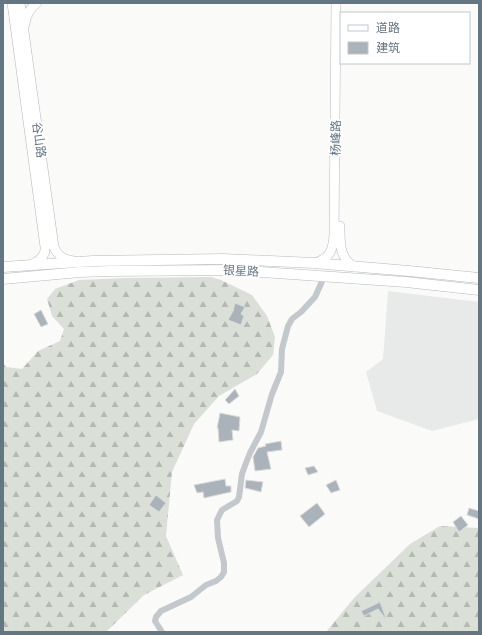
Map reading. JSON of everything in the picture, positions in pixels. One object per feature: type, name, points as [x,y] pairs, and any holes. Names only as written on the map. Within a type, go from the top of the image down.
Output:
[{"type":"main road","name":"谷山路","points":[[12,3],[45,252],[40,260],[27,265]]},
{"type":"main road","name":"谷山路","points":[[20,3],[54,247],[62,258],[78,261]]},
{"type":"main road","points":[[25,35],[27,14],[37,3]]},
{"type":"main road","name":"杨峰路","points":[[314,263],[323,260],[330,253],[334,235],[336,3]]},
{"type":"main road","name":"杨峰路","points":[[342,64],[341,244],[344,258],[355,267]]},
{"type":"main road","name":"银星路","points":[[3,267],[78,261],[223,259],[314,263],[479,278]]},
{"type":"main road","name":"银星路","points":[[3,279],[80,272],[234,270],[406,282],[479,290]]},
{"type":"street","points":[[162,632],[155,621],[156,617],[161,611],[191,598],[206,585],[216,581],[224,572],[224,563],[218,538],[217,520],[222,510],[237,501],[239,497],[242,474],[261,432],[272,394],[281,372],[282,349],[288,326],[292,319],[315,297],[324,276]]},
{"type":"shaded area","points":[[388,291],[479,302],[479,419],[432,431],[377,411],[366,372],[383,359]]},
{"type":"green space","points":[[211,277],[221,280],[252,295],[267,316],[275,337],[273,355],[257,374],[219,396],[194,424],[172,472],[166,536],[183,575],[144,595],[106,632],[3,632],[3,363],[6,367],[22,369],[38,351],[60,341],[64,329],[52,316],[47,299],[55,289],[79,280]]},
{"type":"green space","points":[[440,526],[479,528],[479,632],[326,632],[354,598],[410,544]]},
{"type":"building","points":[[235,303],[245,307],[241,314],[244,316],[241,325],[228,320]]},
{"type":"building","points":[[41,310],[48,324],[41,327],[34,314]]},
{"type":"building","points":[[235,389],[239,396],[229,404],[225,400]]},
{"type":"building","points":[[220,413],[240,417],[239,431],[232,430],[233,440],[219,442],[217,428]]},
{"type":"building","points":[[281,441],[282,450],[267,452],[271,469],[255,471],[253,457],[258,448],[266,446],[265,444]]},
{"type":"building","points":[[314,466],[318,472],[308,475],[305,468]]},
{"type":"building","points":[[225,479],[226,486],[231,486],[231,492],[204,498],[203,492],[197,493],[194,485]]},
{"type":"building","points":[[246,480],[263,482],[261,492],[245,488]]},
{"type":"building","points":[[336,480],[340,490],[331,493],[326,485]]},
{"type":"building","points":[[156,495],[166,503],[159,512],[149,505]]},
{"type":"building","points":[[317,503],[325,514],[309,527],[300,516]]},
{"type":"building","points":[[469,508],[479,511],[479,519],[467,515]]},
{"type":"building","points":[[461,516],[468,525],[459,532],[453,522]]},
{"type":"building","points":[[380,602],[386,619],[378,609],[364,616],[361,611]]}]
